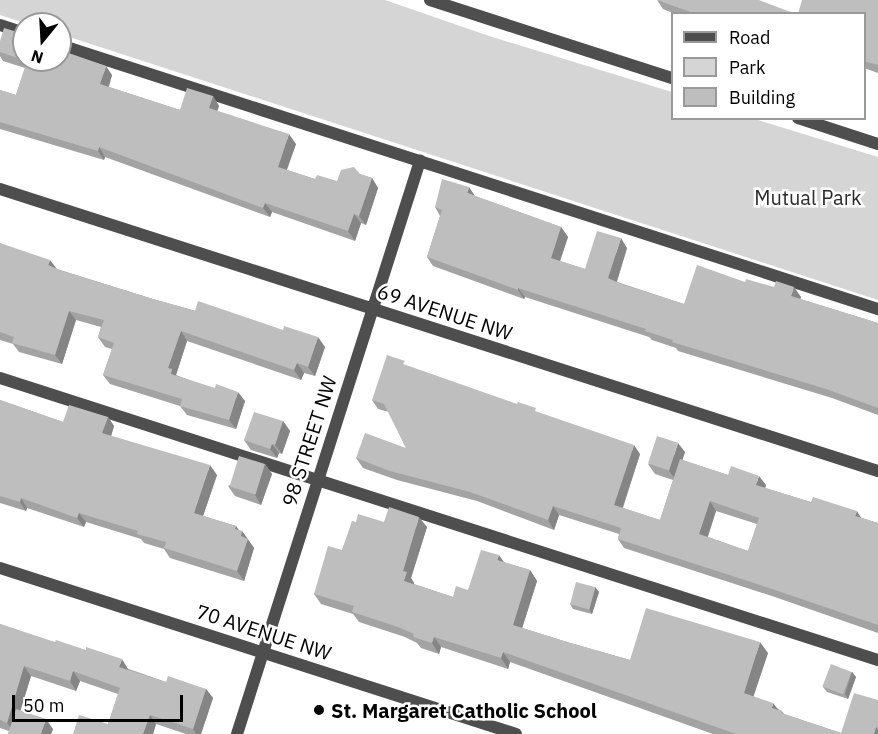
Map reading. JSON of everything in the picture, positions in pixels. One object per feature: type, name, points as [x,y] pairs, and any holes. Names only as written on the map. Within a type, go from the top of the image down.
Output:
[{"type":"street","points":[[429,0],[469,6],[671,78]]},
{"type":"street","points":[[72,49],[878,309]]},
{"type":"street","points":[[804,120],[878,144]]},
{"type":"street","name":"98 STREET NW","points":[[237,734],[420,161]]},
{"type":"street","name":"69 AVENUE NW","points":[[0,189],[878,471]]},
{"type":"street","points":[[0,378],[878,660]]},
{"type":"street","name":"70 AVENUE NW","points":[[0,568],[516,734]]},
{"type":"green space","name":"Mutual Park","points":[[0,0],[385,0],[489,36],[671,92],[671,120],[758,120],[878,157],[878,300],[72,38],[72,12],[12,12],[12,19],[0,15]]},
{"type":"building","points":[[657,0],[759,0],[791,12],[690,12]]},
{"type":"building","points":[[802,0],[878,0],[878,65],[866,62],[866,12],[799,12]]},
{"type":"building","points":[[4,28],[12,30],[12,56],[0,52],[0,41]]},
{"type":"building","points":[[72,54],[106,66],[100,84],[180,110],[187,88],[213,96],[209,108],[289,134],[278,167],[315,179],[317,175],[337,181],[341,170],[354,167],[360,174],[372,178],[359,216],[354,214],[348,231],[265,203],[263,208],[99,147],[98,151],[0,122],[0,90],[16,95],[23,72],[72,72]]},
{"type":"building","points":[[442,179],[469,187],[467,193],[561,227],[551,258],[585,269],[597,231],[621,238],[608,278],[621,284],[684,304],[697,265],[745,282],[746,279],[774,287],[776,281],[794,287],[791,296],[878,323],[878,408],[826,389],[672,342],[673,340],[645,331],[646,329],[518,288],[518,290],[427,257],[442,210],[435,207]]},
{"type":"building","points":[[0,243],[50,260],[48,265],[59,270],[153,299],[195,311],[198,301],[283,330],[284,326],[318,337],[308,367],[297,363],[294,370],[181,331],[168,368],[172,369],[171,374],[215,388],[216,384],[238,392],[229,420],[180,406],[182,399],[103,375],[114,343],[98,337],[104,320],[69,311],[55,355],[12,343],[14,337],[0,332]]},
{"type":"building","points":[[387,355],[405,361],[403,364],[517,404],[518,402],[536,408],[535,411],[634,445],[614,505],[660,520],[680,459],[728,475],[731,466],[759,476],[756,485],[811,502],[813,497],[857,511],[855,516],[878,523],[878,625],[618,539],[621,528],[553,506],[548,520],[470,492],[390,471],[356,458],[365,433],[406,448],[384,404],[372,400]],"holes":[[[710,501],[759,518],[748,551],[699,534]]]},
{"type":"building","points":[[0,400],[63,422],[69,405],[108,417],[102,433],[210,465],[194,513],[236,526],[235,529],[242,531],[241,536],[248,539],[237,571],[164,548],[166,542],[137,534],[138,531],[79,513],[77,518],[21,498],[20,502],[0,496]]},
{"type":"building","points":[[254,412],[283,421],[275,445],[272,444],[270,449],[244,440]]},
{"type":"building","points":[[657,436],[678,443],[669,470],[648,464]]},
{"type":"building","points":[[239,456],[265,464],[255,494],[230,487]]},
{"type":"building","points":[[389,507],[419,517],[403,571],[407,572],[404,581],[453,597],[456,586],[468,590],[481,550],[499,555],[497,560],[530,570],[513,625],[630,660],[646,608],[760,642],[744,693],[773,703],[772,708],[782,711],[781,713],[841,733],[854,693],[878,700],[878,728],[876,727],[874,734],[736,734],[503,652],[501,658],[434,637],[432,643],[413,637],[414,634],[398,627],[352,612],[354,606],[314,594],[328,546],[342,550],[352,521],[356,522],[358,514],[384,522]]},
{"type":"building","points":[[576,582],[595,587],[589,609],[570,604]]},
{"type":"building","points":[[0,624],[55,642],[56,640],[86,650],[86,647],[122,659],[119,667],[166,682],[168,676],[206,689],[193,729],[150,715],[143,734],[73,734],[79,715],[108,724],[120,688],[73,671],[70,681],[24,666],[7,723],[0,720]]},
{"type":"building","points":[[831,664],[852,672],[843,694],[822,686]]},
{"type":"building","points":[[16,709],[46,719],[41,734],[8,734]]},
{"type":"place","name":"St. Margaret Catholic School","points":[[319,710]]}]
